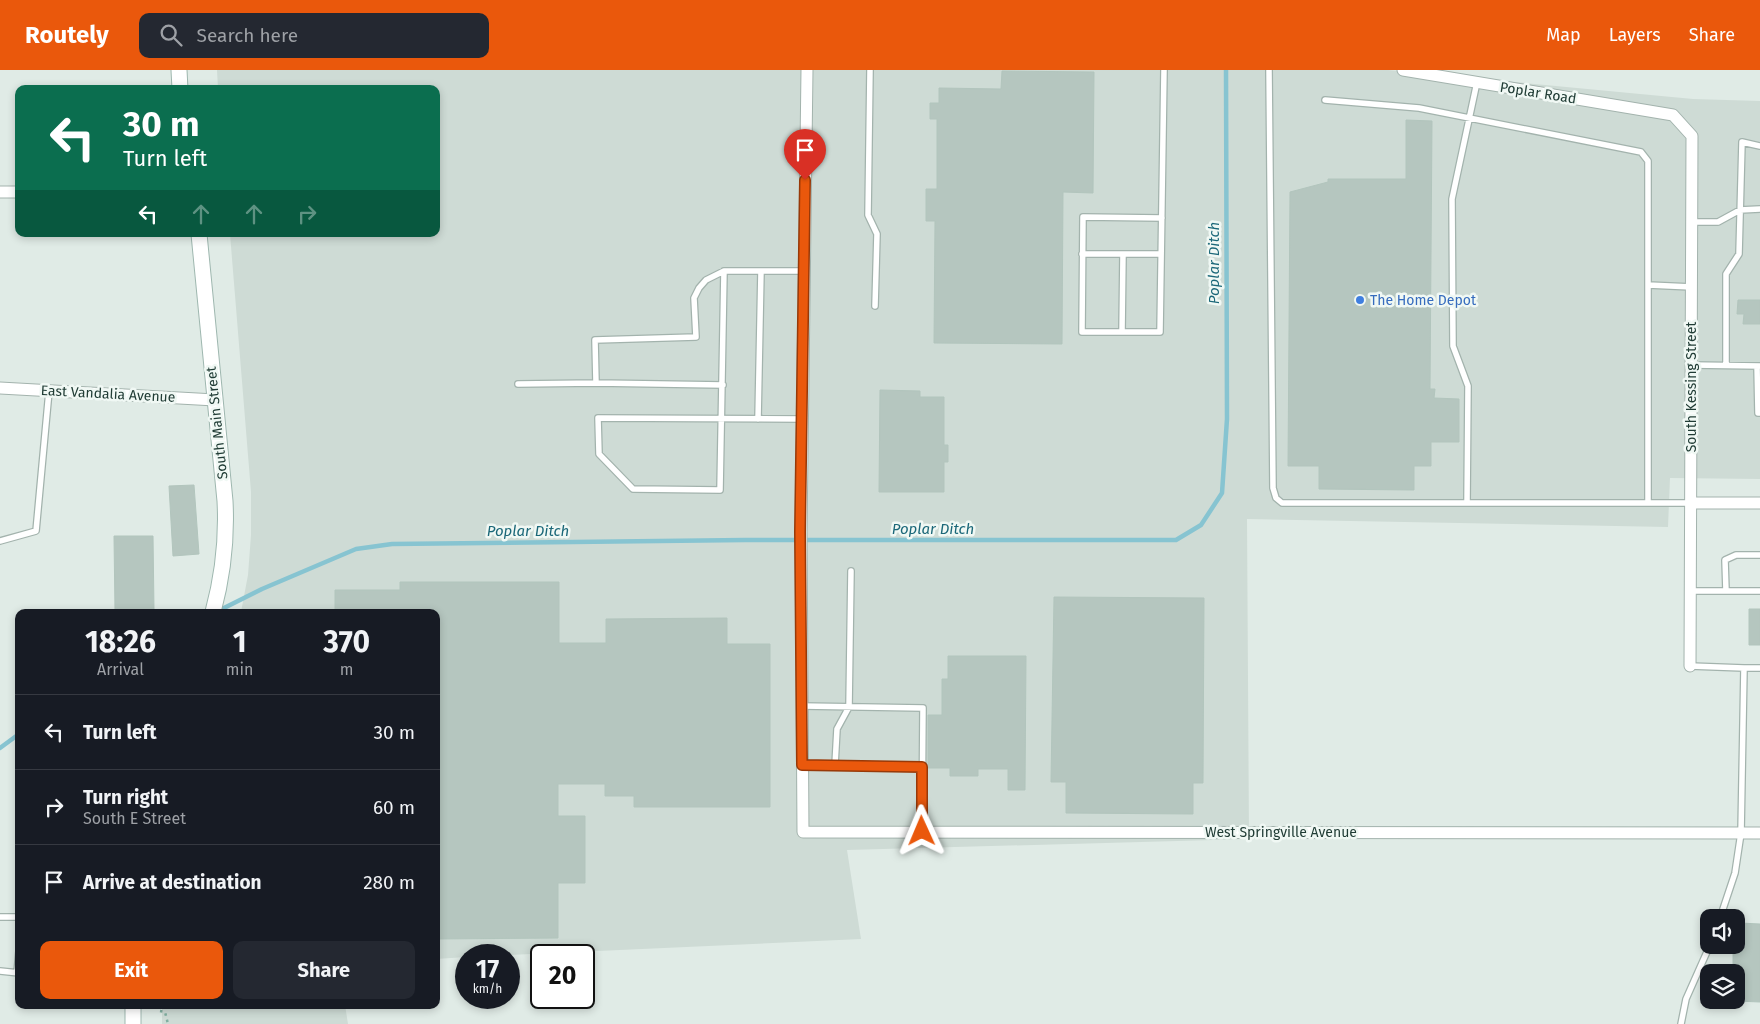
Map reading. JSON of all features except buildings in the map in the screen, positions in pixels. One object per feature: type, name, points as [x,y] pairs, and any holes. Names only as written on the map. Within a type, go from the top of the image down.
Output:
[{"type":"main road","points":[[179,70],[180,85]]},
{"type":"main road","name":"South Main Street","points":[[199,237],[226,518],[224,559],[215,609]]},
{"type":"main road","points":[[133,1009],[133,1024]]},
{"type":"street","points":[[802,765],[800,532],[807,70]]},
{"type":"street","name":"Poplar Road","points":[[1403,70],[1673,115]]},
{"type":"street","name":"South Kessing Street","points":[[1673,115],[1692,136],[1690,666]]},
{"type":"street","points":[[0,192],[15,192]]},
{"type":"street","name":"East Vandalia Avenue","points":[[0,388],[215,400]]},
{"type":"street","points":[[1690,503],[1760,504]]},
{"type":"street","name":"West Springville Avenue","points":[[802,765],[802,832],[1760,834]]},
{"type":"lane","points":[[870,70],[868,215],[878,234],[875,306]]},
{"type":"lane","points":[[1162,218],[1083,217],[1082,332],[1160,332],[1162,254],[1164,70]]},
{"type":"lane","points":[[1269,70],[1273,488],[1276,498],[1282,502],[1690,503]]},
{"type":"lane","points":[[1467,503],[1468,386],[1453,346],[1452,199],[1477,82]]},
{"type":"lane","points":[[1325,100],[1419,108],[1641,152],[1648,161],[1648,503]]},
{"type":"lane","points":[[1726,365],[1726,274],[1739,254],[1742,142],[1760,146]]},
{"type":"lane","points":[[1692,222],[1718,222],[1740,210],[1760,209]]},
{"type":"lane","points":[[1082,254],[1162,254]]},
{"type":"lane","points":[[1122,332],[1123,254]]},
{"type":"lane","points":[[596,383],[594,340],[696,337],[694,298],[706,280],[724,271],[804,271]]},
{"type":"lane","points":[[724,271],[723,386],[722,419],[720,490],[633,489],[599,454],[598,418],[722,419],[802,419]]},
{"type":"lane","points":[[758,419],[761,271]]},
{"type":"lane","points":[[1648,286],[1692,287]]},
{"type":"lane","points":[[1691,366],[1759,366],[1758,413],[1760,413]]},
{"type":"lane","points":[[518,384],[596,383],[723,386]]},
{"type":"lane","points":[[0,541],[36,531],[49,391]]},
{"type":"lane","points":[[1726,591],[1725,560],[1736,554],[1760,555]]},
{"type":"lane","points":[[835,765],[837,729],[849,707],[851,571]]},
{"type":"lane","points":[[1690,591],[1760,591]]},
{"type":"lane","points":[[1690,666],[1760,668]]},
{"type":"lane","points":[[1723,909],[1735,873],[1741,834],[1744,668]]},
{"type":"lane","points":[[802,706],[923,708],[922,831]]},
{"type":"lane","points":[[802,765],[922,767]]},
{"type":"lane","points":[[0,917],[15,917]]},
{"type":"lane","points":[[1681,1024],[1686,999],[1706,954]]},
{"type":"lane","points":[[0,970],[15,972]]},
{"type":"path","points":[[160,1011],[165,1012],[168,1024]]},
{"type":"shaded area","points":[[217,70],[1388,70],[1693,99],[1760,101],[1760,479],[1670,478],[1668,527],[1247,519],[1249,839],[847,850],[861,939],[595,951],[595,944],[530,944],[530,954],[520,954],[520,944],[455,944],[455,958],[440,959],[440,609],[242,609],[248,575],[251,535],[251,492],[230,237],[440,237],[440,85],[218,85]]},
{"type":"shaded area","points":[[162,1009],[346,1009],[348,1024],[162,1024]]},
{"type":"waterway","name":"Poplar Ditch","points":[[222,609],[262,589],[356,549],[392,544],[745,540],[1176,540],[1201,525],[1222,493],[1227,419],[1226,70]]},
{"type":"waterway","name":"Poplar Ditch","points":[[0,748],[15,737]]},
{"type":"place","name":"The Home Depot","points":[[1360,300]]},
{"type":"route","points":[[805,180],[800,532],[802,765],[922,767],[922,831]]}]
